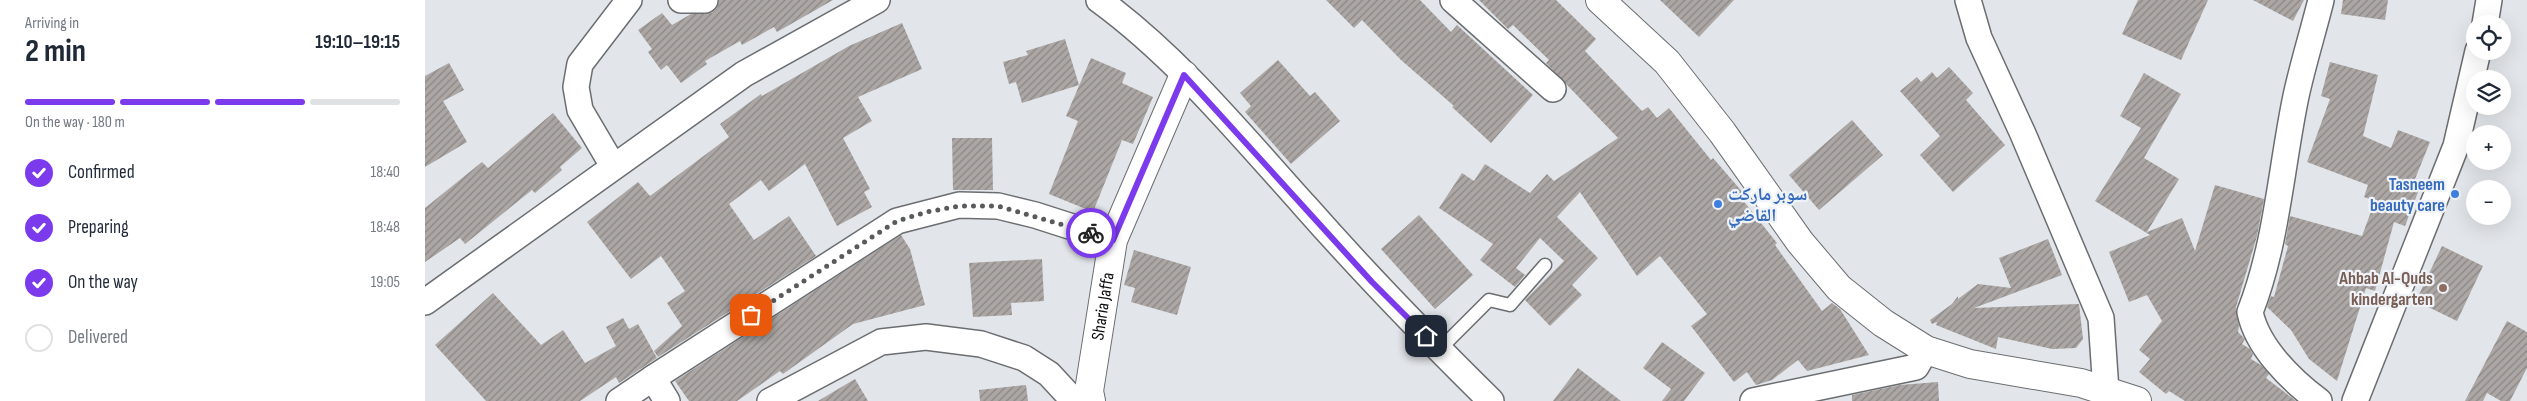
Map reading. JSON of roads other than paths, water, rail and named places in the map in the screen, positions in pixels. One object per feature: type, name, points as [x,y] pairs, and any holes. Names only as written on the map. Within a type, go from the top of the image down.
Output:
[{"type":"main road","points":[[1600,0],[1667,62],[1722,132],[1800,242],[1839,288],[1883,323],[1926,350],[1970,364],[2081,383],[2137,401]]},
{"type":"main road","name":"Sharia Jaffa","points":[[1091,401],[1089,390],[1113,240],[1184,75]]},
{"type":"street","points":[[613,166],[580,110],[576,87],[580,64],[629,0]]},
{"type":"street","points":[[681,0],[705,0]]},
{"type":"street","points":[[425,302],[744,74],[877,0]]},
{"type":"street","points":[[1081,0],[1106,5],[1165,54],[1372,282],[1491,401]]},
{"type":"street","points":[[1453,0],[1553,89]]},
{"type":"street","points":[[1968,0],[1979,38],[2023,134],[2101,318],[2106,391]]},
{"type":"street","points":[[2319,401],[2301,388],[2264,343],[2252,324],[2250,312],[2258,291],[2275,225],[2297,96],[2321,0]]},
{"type":"street","points":[[2486,15],[2489,0]]},
{"type":"street","points":[[2355,401],[2456,146],[2476,60]]},
{"type":"street","points":[[619,401],[889,226],[904,219],[959,206],[998,206],[1035,215],[1113,240]]},
{"type":"street","points":[[770,401],[881,342],[926,337],[981,344],[1024,358],[1049,374],[1074,401]]},
{"type":"street","points":[[1753,401],[1916,367],[1926,350]]},
{"type":"street","points":[[653,378],[667,401]]},
{"type":"lane","points":[[1439,349],[1489,300],[1510,305],[1545,265]]},
{"type":"place","name":"Tasneem beauty care","points":[[2455,194]]},
{"type":"place","name":"سوبر ماركت القاضي","points":[[1718,204]]},
{"type":"place","name":"Ahbab Al-Quds kindergarten","points":[[2443,288]]}]
